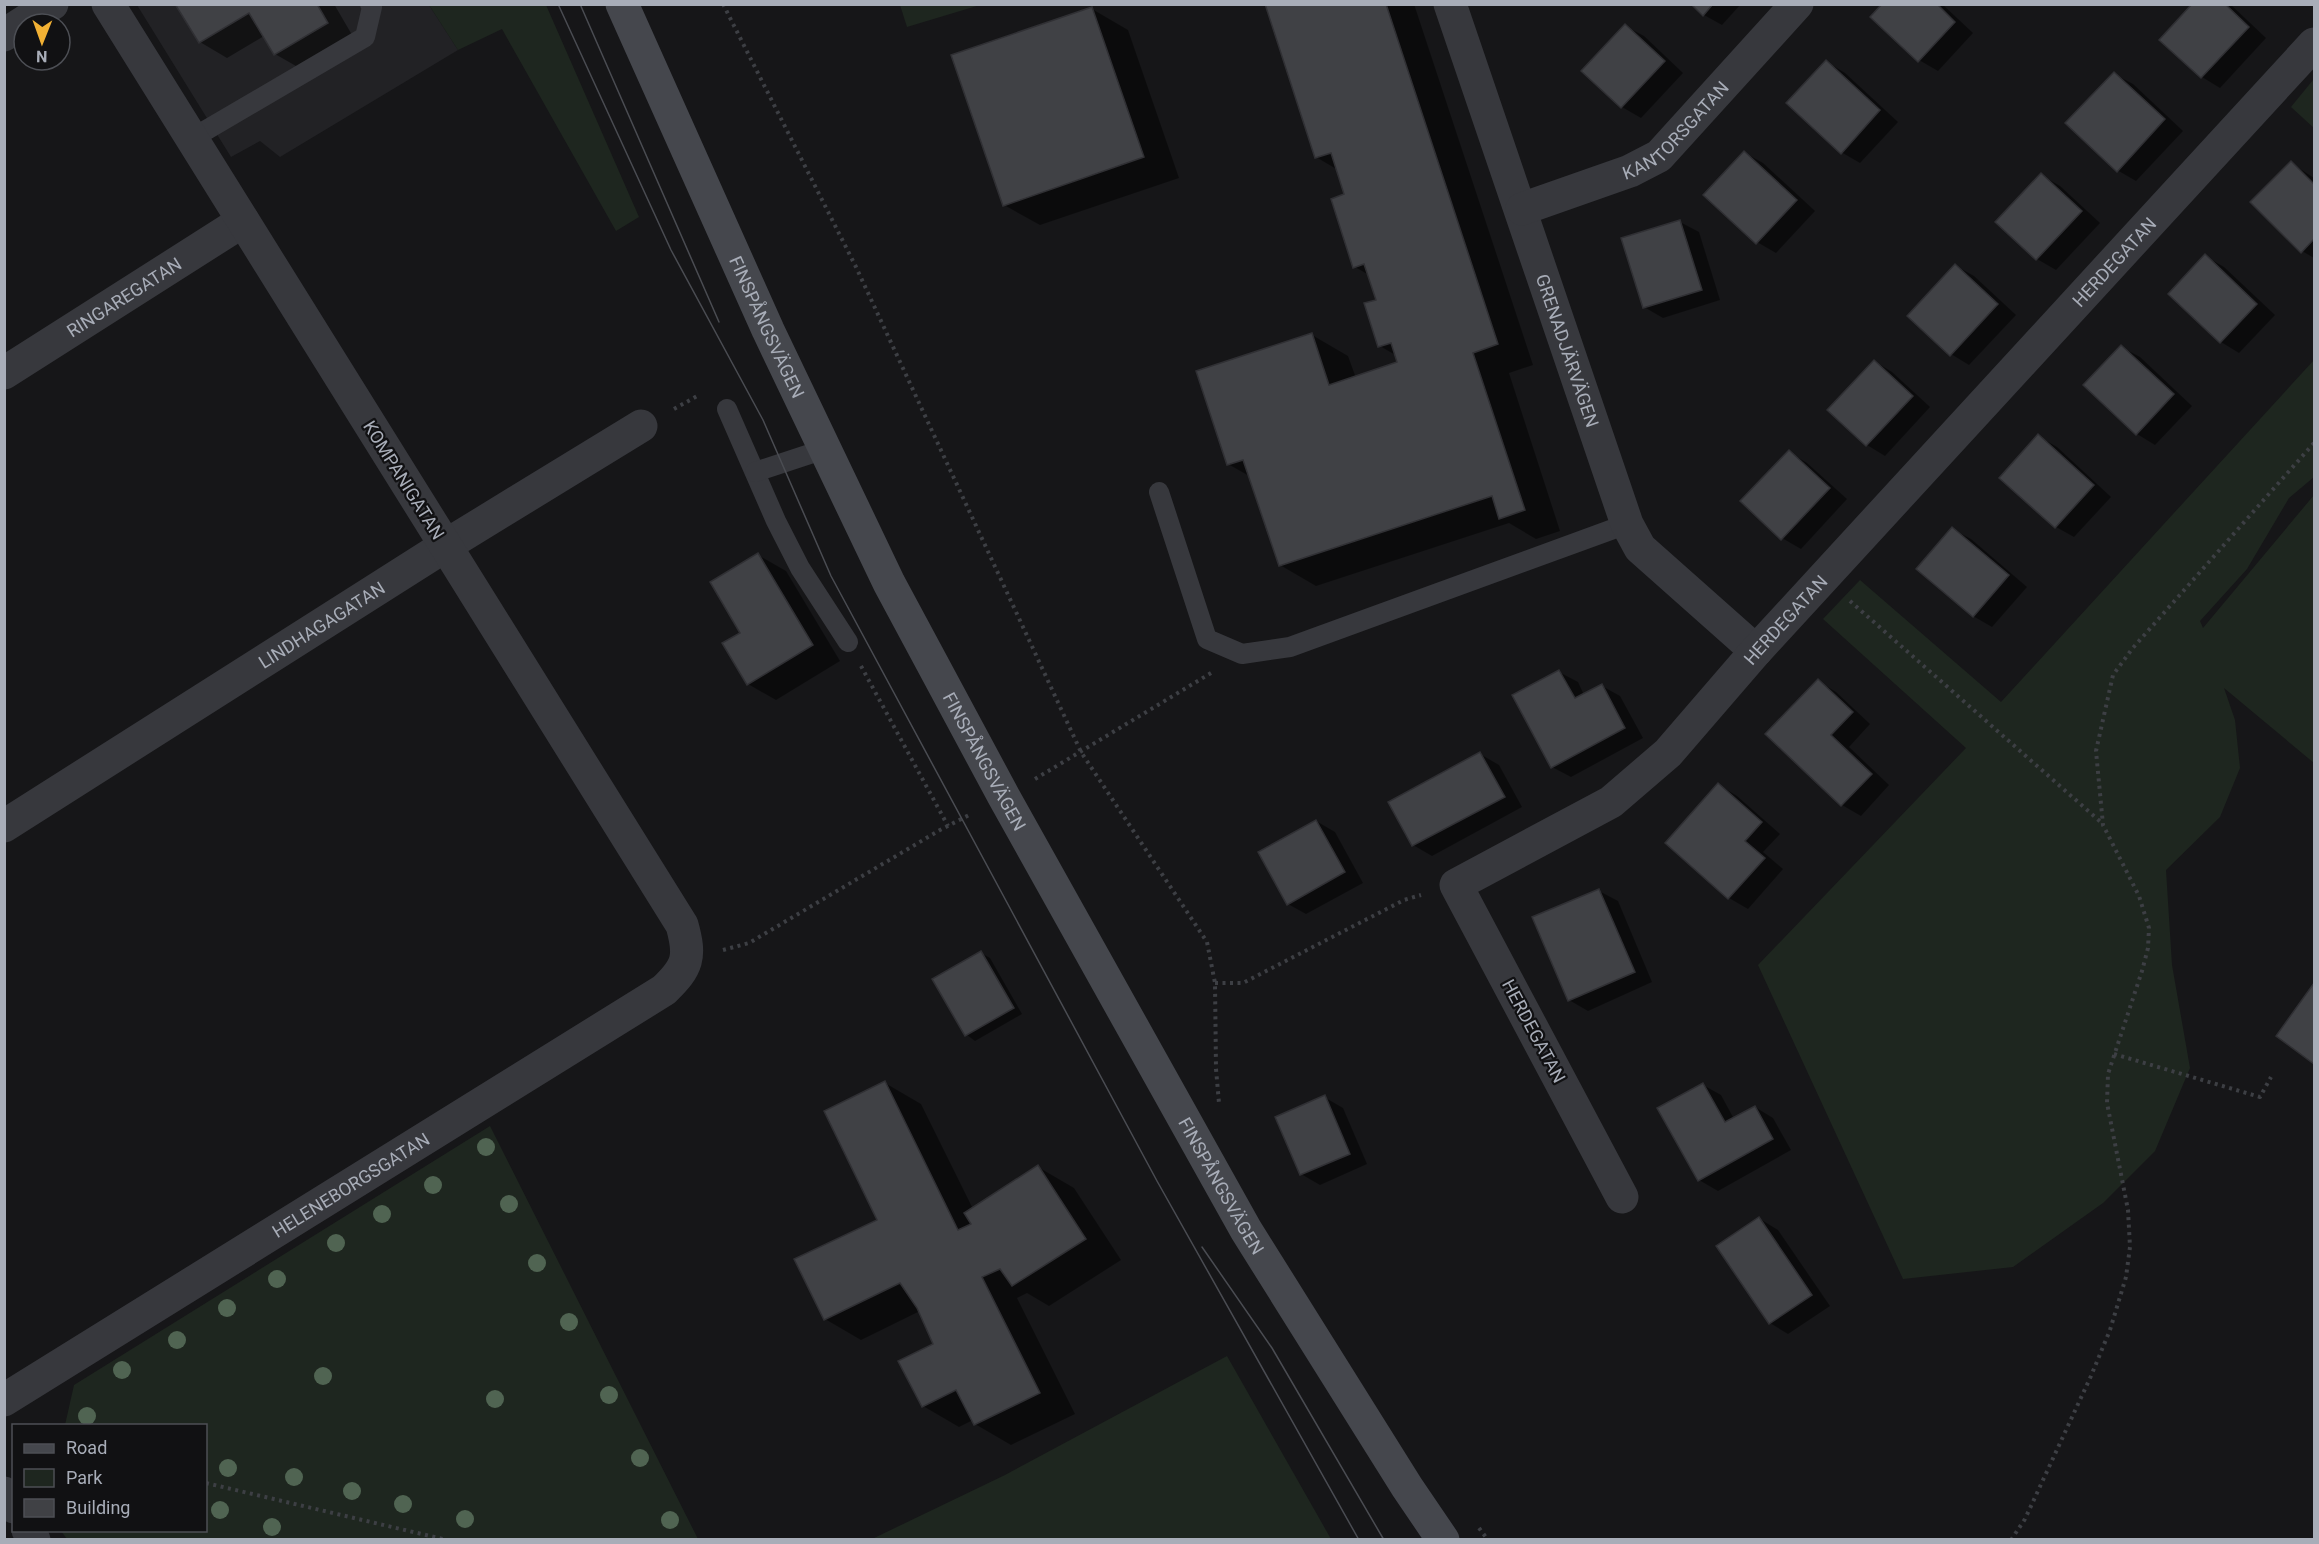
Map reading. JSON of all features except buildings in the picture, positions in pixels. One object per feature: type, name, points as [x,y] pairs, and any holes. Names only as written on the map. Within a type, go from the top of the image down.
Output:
[{"type":"main road","name":"FINSPÅNGSVÄGEN","points":[[622,4],[768,330],[889,582],[1004,797],[1246,1230],[1407,1487],[1443,1539]]},
{"type":"main road","name":"FINSPÅNGSVÄGEN","points":[[1407,1487],[1433,1539]]},
{"type":"street","points":[[4,34],[52,4]]},
{"type":"street","name":"KOMPANIGATAN","points":[[108,4],[682,925],[687,944],[687,960]]},
{"type":"street","name":"GRENADJÄRVÄGEN","points":[[1450,4],[1522,209],[1627,524],[1640,548],[1756,651]]},
{"type":"street","name":"KANTORSGATAN","points":[[1522,209],[1630,171],[1659,156],[1797,4]]},
{"type":"street","name":"HERDEGATAN","points":[[1622,1197],[1456,885],[1611,802],[1668,753],[1756,651],[2314,44]]},
{"type":"street","name":"RINGAREGATAN","points":[[4,373],[243,220]]},
{"type":"street","name":"LINDHAGAGATAN","points":[[4,826],[445,546],[641,426]]},
{"type":"street","name":"HELENEBORGSGATAN","points":[[4,1400],[664,990],[679,976],[687,960]]},
{"type":"lane","points":[[191,139],[365,37],[372,7],[370,4]]},
{"type":"lane","points":[[727,409],[776,521],[800,568],[848,642]]},
{"type":"lane","points":[[755,472],[825,448]]},
{"type":"lane","points":[[1159,492],[1207,639],[1242,654],[1290,647],[1627,524]]},
{"type":"path","points":[[723,4],[856,267],[1081,752],[1207,942],[1215,983],[1216,1068],[1220,1114]]},
{"type":"path","points":[[641,426],[717,385],[727,409]]},
{"type":"path","points":[[2011,1539],[2025,1519],[2091,1376],[2118,1306],[2126,1277],[2130,1247],[2128,1210],[2106,1103],[2108,1074],[2142,971],[2148,948],[2149,928],[2139,896],[2103,825],[2096,751],[2113,675],[2132,649],[2314,442]]},
{"type":"path","points":[[1824,578],[2103,825]]},
{"type":"path","points":[[687,960],[749,943],[948,826],[848,642]]},
{"type":"path","points":[[1081,752],[1242,654]]},
{"type":"path","points":[[1215,983],[1244,983],[1404,900],[1456,885]]},
{"type":"path","points":[[2114,1054],[2260,1097],[2271,1077]]},
{"type":"path","points":[[207,1483],[447,1539]]},
{"type":"path","points":[[1474,1521],[1488,1539]]},
{"type":"shaded area","points":[[137,5],[429,5],[458,50],[280,157],[260,141],[231,157]]},
{"type":"green space","points":[[900,4],[980,5],[907,27]]},
{"type":"green space","points":[[429,5],[546,5],[639,217],[616,231],[502,29],[458,50]]},
{"type":"green space","points":[[2314,80],[2314,128],[2291,107]]},
{"type":"green space","points":[[2314,360],[2314,477],[2289,498],[2247,569],[2200,621],[2203,628],[2314,495],[2314,763],[2224,688],[2235,720],[2240,768],[2220,817],[2166,870],[2172,965],[2190,1068],[2155,1151],[2103,1203],[2013,1267],[1903,1279],[1758,965],[1966,748],[1823,619],[1860,580],[2001,702]]},
{"type":"green space","points":[[490,1126],[698,1539],[67,1539],[62,1532],[207,1532],[207,1424],[65,1424],[74,1385]]},
{"type":"green space","points":[[1227,1356],[1331,1539],[872,1539],[1005,1475]]},
{"type":"tram line","points":[[558,4],[671,250],[763,420],[831,576],[1157,1181],[1359,1540]]},
{"type":"tram line","points":[[580,4],[719,322]]},
{"type":"tram line","points":[[1202,1247],[1272,1348],[1384,1540]]}]
